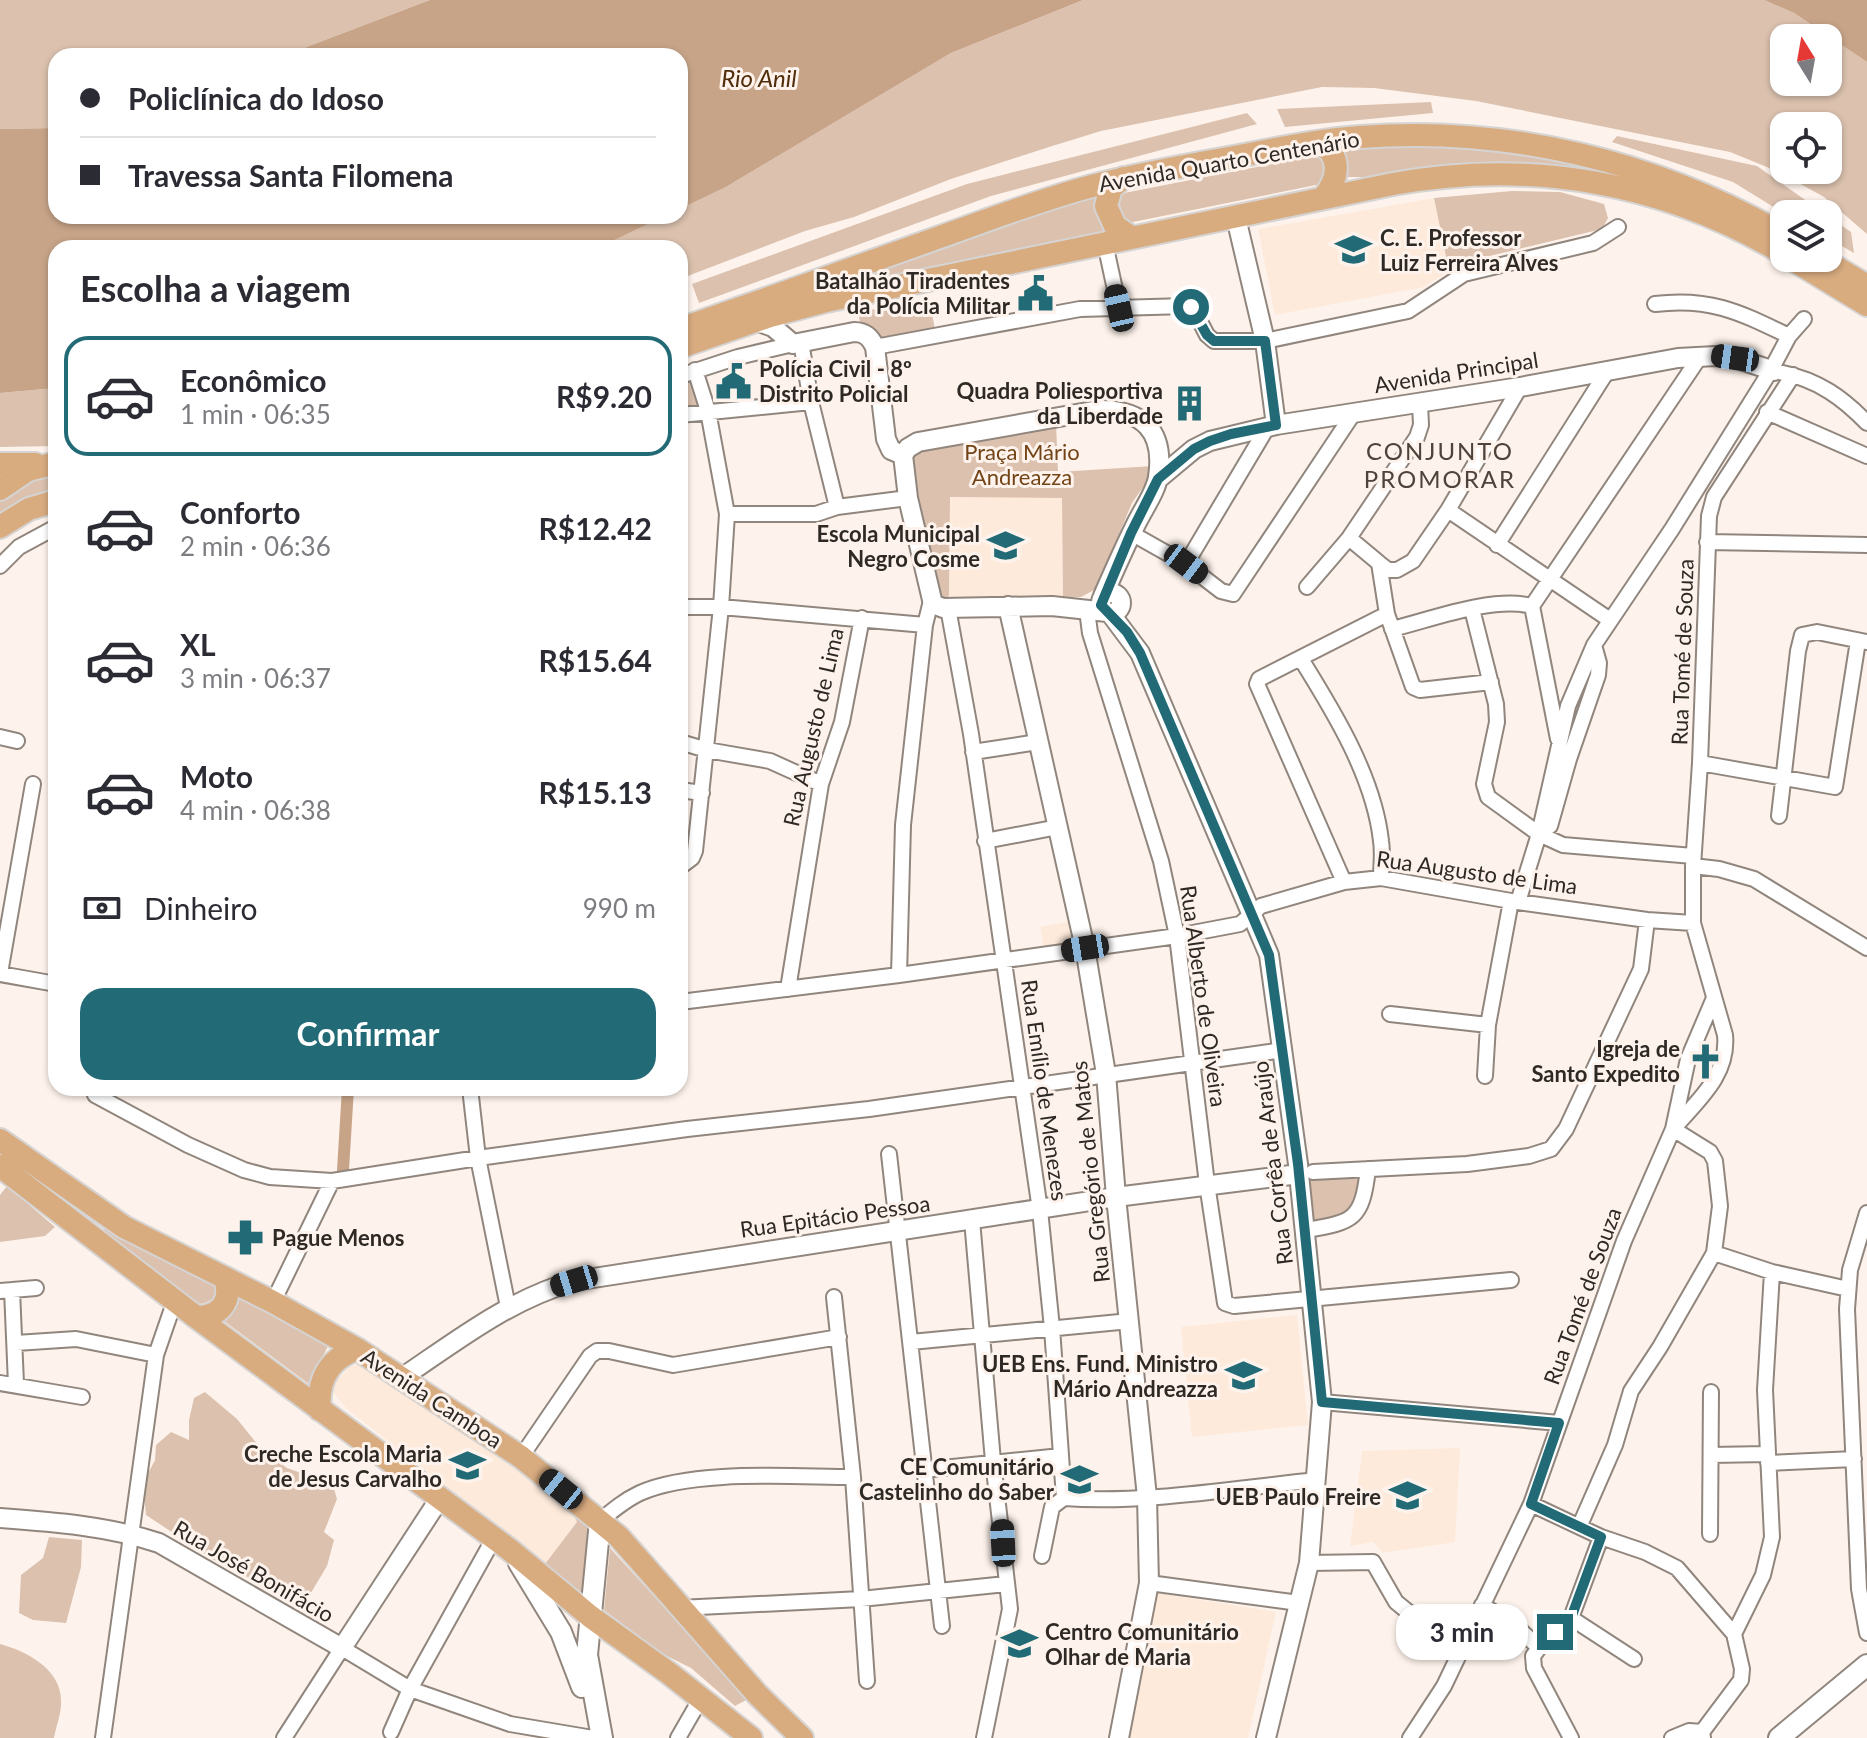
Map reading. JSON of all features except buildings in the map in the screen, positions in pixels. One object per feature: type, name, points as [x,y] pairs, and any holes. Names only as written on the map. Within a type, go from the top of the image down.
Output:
[{"type":"main road","name":"Avenida Quarto Centenário","points":[[688,326],[1062,195],[1124,177],[1358,137],[1442,135],[1501,140],[1574,153],[1616,163],[1688,187],[1770,227]]},
{"type":"main road","points":[[1318,142],[1328,148],[1337,167],[1333,187],[1323,198]]},
{"type":"main road","points":[[688,344],[790,310],[1131,237],[1412,180],[1452,175],[1515,173],[1566,177],[1625,188],[1678,203],[1739,228],[1770,246]]},
{"type":"main road","points":[[1124,177],[1111,188],[1106,206],[1115,226],[1131,237]]},
{"type":"main road","points":[[1833,272],[1864,297]]},
{"type":"main road","points":[[0,464],[48,462]]},
{"type":"main road","points":[[0,489],[21,473],[48,465]]},
{"type":"main road","points":[[0,527],[18,514],[48,504]]},
{"type":"main road","name":"Avenida Camboa","points":[[0,1140],[124,1227],[273,1302],[357,1349],[521,1457],[619,1537],[757,1694],[802,1738]]},
{"type":"main road","points":[[3,1174],[502,1544],[591,1617],[751,1738]]},
{"type":"main road","points":[[196,1317],[206,1317],[222,1309],[228,1294],[225,1279]]},
{"type":"main road","points":[[320,1410],[319,1392],[325,1373],[340,1357],[357,1349]]},
{"type":"main road","points":[[597,1737],[587,1655],[600,1521]]},
{"type":"main road","points":[[502,1544],[536,1587],[561,1632],[597,1737]]},
{"type":"main road","points":[[1779,1738],[1867,1665]]},
{"type":"main road","points":[[670,1674],[694,1684],[738,1718],[748,1719],[760,1710],[757,1694]]},
{"type":"street","points":[[1186,564],[1272,426],[1265,341],[1237,222],[1239,215]]},
{"type":"street","points":[[875,347],[1080,309],[1187,306],[1194,310],[1207,335],[1214,341],[1265,341],[1408,311],[1464,274],[1593,243],[1618,227]]},
{"type":"street","points":[[1108,242],[1106,248],[1119,308]]},
{"type":"street","points":[[1655,304],[1684,301],[1735,309],[1789,336]]},
{"type":"street","points":[[790,310],[787,327],[797,343],[837,507]]},
{"type":"street","points":[[1543,836],[1559,743],[1573,690],[1594,645],[1782,373],[1789,336],[1804,319]]},
{"type":"street","points":[[756,321],[773,327],[797,343]]},
{"type":"street","points":[[688,373],[797,343],[859,332],[870,338],[875,347],[886,439],[891,450],[903,455]]},
{"type":"street","points":[[1559,743],[1532,606],[1701,355]]},
{"type":"street","name":"Avenida Principal","points":[[1158,479],[1194,449],[1210,441],[1272,426],[1420,404],[1701,355],[1735,358],[1835,393],[1867,423]]},
{"type":"street","points":[[688,861],[695,851],[707,750],[727,514],[708,411],[695,370]]},
{"type":"street","points":[[1497,545],[1608,370]]},
{"type":"street","name":"Rua Tomé de Souza","points":[[1673,1129],[1711,1085],[1725,1059],[1725,1035],[1693,923],[1693,861],[1700,763],[1709,516],[1714,497],[1767,412],[1782,373]]},
{"type":"street","points":[[1349,538],[1388,570],[1404,568],[1413,561],[1448,510],[1520,387]]},
{"type":"street","points":[[688,414],[811,402]]},
{"type":"street","points":[[1307,587],[1349,538],[1417,437],[1421,425],[1420,404]]},
{"type":"street","points":[[1099,410],[1141,417],[1152,432],[1156,445],[1158,479],[1118,562],[1105,604],[939,605],[908,498],[903,455],[908,448],[918,442],[1099,410]]},
{"type":"street","points":[[1767,412],[1867,456]]},
{"type":"street","points":[[1131,533],[1186,564],[1221,591],[1235,592],[1353,414]]},
{"type":"street","points":[[727,514],[816,514],[837,507],[908,498]]},
{"type":"street","points":[[1448,510],[1610,620]]},
{"type":"street","points":[[0,566],[19,547],[48,531]]},
{"type":"street","points":[[1707,542],[1867,545]]},
{"type":"street","points":[[1379,563],[1389,621],[1416,689],[1491,682]]},
{"type":"street","points":[[1344,882],[1259,690],[1259,679],[1389,621],[1506,602],[1532,606]]},
{"type":"street","name":"Rua Corrêa de Araújo","points":[[1105,604],[1140,653],[1269,955],[1306,1173],[1306,1230],[1322,1402],[1317,1480],[1309,1563],[1266,1738]]},
{"type":"street","name":"Rua Alberto de Oliveira","points":[[1105,604],[1090,633],[1161,861],[1177,936],[1207,1184],[1225,1303],[1234,1306],[1312,1297]]},
{"type":"street","points":[[899,975],[903,825],[925,625],[939,605]]},
{"type":"street","name":"Rua Emílio de Menezes","points":[[939,605],[973,752],[1023,1087],[1052,1328],[1064,1498]]},
{"type":"street","name":"Rua Gregório de Matos","points":[[1008,606],[1085,948],[1106,1074],[1147,1497],[1149,1583],[1119,1738]]},
{"type":"street","points":[[688,607],[721,607],[925,625]]},
{"type":"street","points":[[1472,609],[1491,682],[1497,722],[1484,792],[1543,836],[1578,847],[1693,861],[1754,879],[1867,948]]},
{"type":"street","name":"Rua Augusto de Lima","points":[[788,989],[821,784],[842,722],[862,618]]},
{"type":"street","points":[[1700,763],[1783,779],[1833,788],[1838,777],[1863,641],[1817,632],[1802,635],[1783,779],[1779,816]]},
{"type":"street","points":[[1485,1076],[1488,1025],[1515,902],[1543,836],[1598,675],[1599,663],[1594,645]]},
{"type":"street","points":[[1301,659],[1345,735],[1371,798],[1381,841],[1381,878]]},
{"type":"street","points":[[0,737],[17,741]]},
{"type":"street","points":[[973,752],[1038,742]]},
{"type":"street","points":[[688,744],[770,761],[821,784]]},
{"type":"street","points":[[33,784],[6,898],[0,974],[48,983]]},
{"type":"street","points":[[688,791],[702,793]]},
{"type":"street","points":[[985,841],[1058,827]]},
{"type":"street","name":"Rua Augusto de Lima","points":[[688,1001],[1177,936],[1240,924],[1261,906],[1344,882],[1381,878],[1515,902],[1647,920],[1693,923]]},
{"type":"street","name":"Rua Epitácio Pessoa","points":[[403,1377],[508,1307],[540,1291],[574,1281],[1207,1184],[1306,1173],[1467,1164],[1529,1156],[1551,1149],[1561,1139],[1641,969],[1647,920]]},
{"type":"street","name":"Rua Tomé de Souza","points":[[1410,1738],[1444,1686],[1531,1504],[1624,1241],[1673,1129],[1688,1059],[1714,998]]},
{"type":"street","points":[[1390,1014],[1488,1025]]},
{"type":"street","points":[[97,1096],[188,1145],[244,1170],[270,1177],[332,1181],[687,1129],[869,1109],[1283,1050]]},
{"type":"street","points":[[471,1096],[478,1158],[508,1307]]},
{"type":"street","points":[[1580,1525],[1615,1445],[1631,1391],[1714,1253],[1720,1206],[1715,1161],[1710,1152],[1673,1129]]},
{"type":"street","points":[[889,1154],[942,1626]]},
{"type":"street","points":[[1306,1230],[1337,1225],[1353,1216],[1363,1202],[1368,1169]]},
{"type":"street","points":[[273,1302],[332,1181]]},
{"type":"street","points":[[1867,1213],[1864,1233],[1850,1270],[1848,1289],[1859,1589],[1867,1633]]},
{"type":"street","points":[[972,1220],[993,1461],[1010,1609],[984,1738]]},
{"type":"street","points":[[1714,1253],[1772,1272],[1848,1289]]},
{"type":"street","points":[[1734,1634],[1763,1575],[1772,1537],[1765,1390],[1772,1272]]},
{"type":"street","points":[[1312,1297],[1511,1280]]},
{"type":"street","points":[[16,1384],[16,1343],[6,1290],[36,1288]]},
{"type":"street","points":[[834,1297],[853,1477],[867,1681]]},
{"type":"street","points":[[103,1738],[156,1355],[175,1300]]},
{"type":"street","points":[[911,1342],[1130,1321]]},
{"type":"street","points":[[521,1457],[590,1356],[597,1351],[673,1365],[839,1337]]},
{"type":"street","points":[[16,1343],[76,1339],[156,1355]]},
{"type":"street","points":[[0,1383],[82,1397]]},
{"type":"street","points":[[1710,1534],[1711,1392]]},
{"type":"street","points":[[1322,1402],[1559,1423]]},
{"type":"street","points":[[1711,1455],[1768,1459],[1854,1459]]},
{"type":"street","points":[[923,1470],[1061,1456]]},
{"type":"street","points":[[600,1521],[640,1493],[677,1482],[853,1477]]},
{"type":"street","points":[[1042,1556],[1052,1507],[1064,1498],[1147,1497],[1317,1480]]},
{"type":"street","points":[[284,1738],[440,1498]]},
{"type":"street","points":[[1531,1504],[1677,1568],[1734,1634],[1742,1669],[1741,1680],[1703,1735],[1689,1731],[1672,1738]]},
{"type":"street","name":"Rua José Bonifácio","points":[[0,1518],[64,1523],[131,1534],[174,1550],[342,1648]]},
{"type":"street","points":[[1571,1738],[1534,1668],[1533,1656],[1571,1618],[1601,1537]]},
{"type":"street","points":[[391,1732],[410,1689],[502,1544]]},
{"type":"street","points":[[1309,1563],[1373,1562],[1396,1602],[1424,1625]]},
{"type":"street","points":[[1149,1583],[1299,1603]]},
{"type":"street","points":[[679,1608],[861,1599],[1006,1584]]},
{"type":"street","points":[[1482,1605],[1516,1626],[1539,1648]]},
{"type":"street","points":[[1571,1618],[1634,1659]]},
{"type":"street","points":[[342,1648],[410,1689],[508,1731],[597,1737]]},
{"type":"street","points":[[678,1738],[701,1698]]},
{"type":"shaded area","name":"C. E. Professor Luiz Ferreira Alves","points":[[1434,198],[1449,271],[1424,287],[1275,315],[1258,229]]},
{"type":"shaded area","name":"Escola Municipal Negro Cosme","points":[[950,497],[1062,497],[1063,598],[949,599]]},
{"type":"shaded area","points":[[1072,921],[1077,944],[1044,950],[1040,927]]},
{"type":"shaded area","name":"UEB Ens. Fund. Ministro Mário Andreazza","points":[[1297,1315],[1308,1425],[1192,1437],[1181,1327]]},
{"type":"shaded area","name":"Creche Escola Maria de Jesus Carvalho","points":[[358,1364],[463,1426],[569,1505],[577,1522],[545,1564],[347,1409],[334,1394],[333,1384],[350,1367]]},
{"type":"shaded area","name":"UEB Paulo Freire","points":[[1460,1448],[1455,1542],[1383,1553],[1373,1542],[1350,1546],[1362,1451]]},
{"type":"shaded area","points":[[1156,1593],[1276,1612],[1248,1738],[1124,1738]]},
{"type":"green space","points":[[0,0],[430,0],[304,48],[48,48],[48,128],[0,129]]},
{"type":"green space","points":[[1083,0],[1764,0],[1810,24],[1770,24],[1770,96],[1842,96],[1842,45],[1867,62],[1867,234],[1842,212],[1842,200],[1827,200],[1801,184],[1842,184],[1842,112],[1770,112],[1770,168],[1730,152],[1476,101],[1374,88],[1322,87],[1101,131],[951,179],[688,276],[688,240],[615,240],[648,224],[688,224],[688,205],[726,187],[951,53]]},
{"type":"green space","points":[[1431,102],[1433,113],[1285,127],[1277,109]]},
{"type":"green space","points":[[1247,113],[1257,124],[991,196],[699,303],[692,284],[967,184]]},
{"type":"green space","points":[[1617,136],[1757,166],[1770,175],[1770,184],[1782,184],[1805,200],[1770,200],[1770,205],[1733,182],[1612,142]]},
{"type":"green space","points":[[1422,144],[1522,152],[1613,171],[1611,177],[1445,168],[1347,177],[1346,167],[1337,149]]},
{"type":"green space","points":[[1321,157],[1329,163],[1321,184],[1128,223],[1124,223],[1112,207],[1124,193]]},
{"type":"green space","points":[[1512,191],[1560,192],[1604,204],[1608,218],[1602,229],[1477,259],[1449,271],[1434,198]]},
{"type":"green space","points":[[1099,193],[1098,209],[1104,229],[1101,233],[814,296],[816,288]]},
{"type":"green space","points":[[1842,226],[1851,232],[1854,253],[1842,246]]},
{"type":"green space","points":[[929,299],[935,329],[882,338],[873,330],[861,327],[858,312]]},
{"type":"green space","points":[[688,382],[689,382],[698,407],[688,409]]},
{"type":"green space","points":[[48,389],[48,446],[0,447],[0,393]]},
{"type":"green space","name":"Praça Mário Andreazza","points":[[1056,423],[1058,472],[1153,466],[1148,480],[1132,503],[1096,589],[1081,597],[1063,598],[1062,498],[950,497],[949,594],[948,599],[938,598],[909,462],[917,451]]},
{"type":"green space","points":[[48,472],[48,495],[0,516],[0,499],[11,486]]},
{"type":"green space","points":[[1363,1174],[1361,1194],[1349,1215],[1313,1225],[1308,1178]]},
{"type":"green space","points":[[7,1186],[55,1227],[45,1236],[0,1242],[0,1195]]},
{"type":"green space","points":[[111,1224],[217,1284],[213,1298],[200,1304],[101,1232]]},
{"type":"green space","points":[[238,1294],[328,1346],[309,1384],[224,1321]]},
{"type":"green space","points":[[205,1392],[237,1419],[262,1450],[287,1468],[321,1480],[334,1489],[337,1499],[324,1532],[334,1540],[327,1566],[306,1601],[298,1603],[214,1560],[146,1515],[143,1483],[155,1460],[156,1445],[171,1432],[189,1440],[194,1398]]},
{"type":"green space","points":[[569,1505],[592,1529],[586,1600],[545,1564],[577,1522]]},
{"type":"green space","points":[[49,1537],[82,1540],[81,1567],[66,1623],[33,1620],[19,1613],[21,1575],[43,1558]]},
{"type":"green space","points":[[610,1548],[748,1699],[735,1706],[691,1668],[661,1653],[604,1610]]},
{"type":"green space","points":[[0,1644],[31,1657],[55,1679],[61,1705],[54,1738],[0,1738]]},
{"type":"water","name":"Rio Anil","points":[[430,0],[1083,0],[951,53],[726,187],[688,205],[688,48],[304,48]]},
{"type":"water","points":[[1764,0],[1867,0],[1867,62],[1842,45],[1842,24],[1810,24]]},
{"type":"water","points":[[48,128],[48,224],[648,224],[615,240],[48,240],[48,389],[0,393],[0,129]]},
{"type":"waterway","points":[[343,1170],[348,1096]]},
{"type":"place","name":"C. E. Professor Luiz Ferreira Alves","points":[[1354,250]]},
{"type":"place","name":"Batalhão Tiradentes da Polícia Militar","points":[[1036,293]]},
{"type":"place","name":"Polícia Civil - 8º Distrito Policial","points":[[733,381]]},
{"type":"place","name":"Quadra Poliesportiva da Liberdade","points":[[1189,403]]},
{"type":"place","name":"Escola Municipal Negro Cosme","points":[[1006,546]]},
{"type":"place","name":"Igreja de Santo Expedito","points":[[1706,1061]]},
{"type":"place","name":"Pague Menos","points":[[246,1237]]},
{"type":"place","name":"UEB Ens. Fund. Ministro Mário Andreazza","points":[[1244,1376]]},
{"type":"place","name":"Creche Escola Maria de Jesus Carvalho","points":[[468,1466]]},
{"type":"place","name":"CE Comunitário Castelinho do Saber","points":[[1080,1479]]},
{"type":"place","name":"UEB Paulo Freire","points":[[1407,1496]]},
{"type":"place","name":"Centro Comunitário Olhar de Maria","points":[[1019,1644]]},
{"type":"district","name":"CONJUNTO PROMORAR","points":[[1440,464]]},
{"type":"route","points":[[1191,307],[1207,335],[1214,341],[1265,341],[1276,425],[1210,441],[1194,449],[1158,479],[1101,605],[1127,632],[1140,653],[1269,955],[1306,1230],[1322,1402],[1559,1423],[1531,1504],[1601,1537],[1571,1618],[1555,1632]]}]
